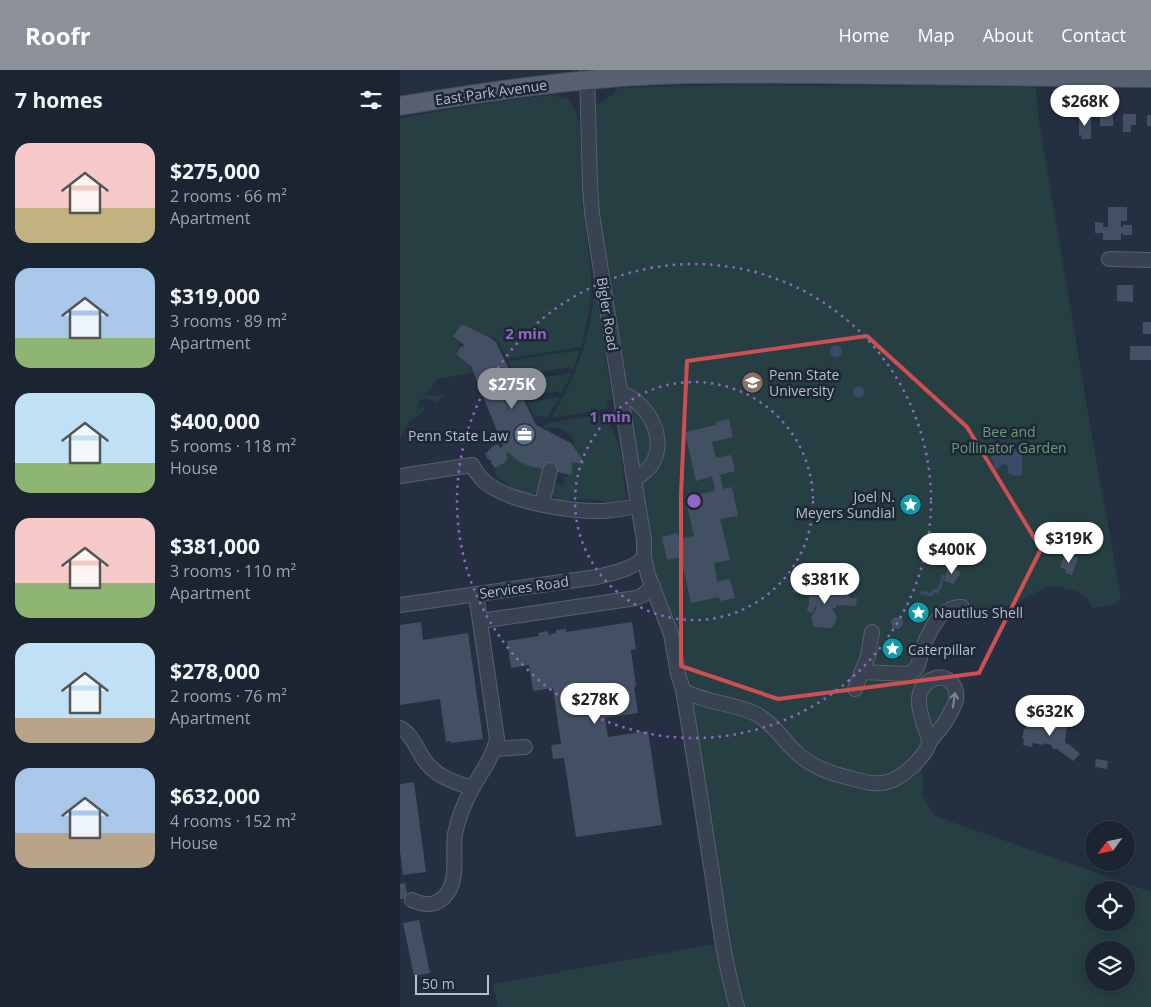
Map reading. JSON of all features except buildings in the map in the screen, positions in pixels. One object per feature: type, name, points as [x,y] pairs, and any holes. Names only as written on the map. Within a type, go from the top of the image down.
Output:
[{"type":"main road","name":"East Park Avenue","points":[[400,106],[587,75],[611,78],[678,74],[1056,73],[1151,78]]},
{"type":"street","name":"Bigler Road","points":[[587,75],[592,214],[644,540],[644,556],[648,575],[671,634],[678,674],[683,690],[723,946],[737,1007]]},
{"type":"street","points":[[1109,259],[1151,260]]},
{"type":"street","points":[[620,393],[627,395],[640,405],[656,430],[657,442],[653,461],[643,474],[634,480]]},
{"type":"street","points":[[400,476],[472,464],[487,484],[497,490],[525,500],[565,508],[595,511],[638,506]]},
{"type":"street","points":[[542,504],[550,470]]},
{"type":"street","name":"Services Road","points":[[400,605],[607,575],[640,562],[644,556]]},
{"type":"street","points":[[481,621],[636,598],[643,595],[653,586]]},
{"type":"street","points":[[412,900],[424,905],[434,903],[443,899],[449,891],[454,878],[455,834],[460,817],[472,788],[495,749],[498,739],[476,594]]},
{"type":"street","points":[[862,672],[907,674],[915,671],[923,648],[940,617],[947,611],[962,607]]},
{"type":"street","points":[[855,689],[868,656],[872,632]]},
{"type":"street","points":[[915,671],[927,682]]},
{"type":"street","points":[[683,690],[757,715],[772,726],[798,755],[823,770],[862,781],[878,783],[888,782],[903,774],[915,763],[925,752],[951,712],[956,699],[954,685],[946,678],[937,676],[924,685],[919,696],[919,710],[930,742]]},
{"type":"street","points":[[400,728],[405,730],[424,760],[435,772],[452,781],[472,788]]},
{"type":"street","points":[[495,749],[526,748]]},
{"type":"highlighted area","points":[[867,336],[967,427],[1041,549],[979,673],[778,699],[681,666],[681,494],[687,361]]},
{"type":"green space","name":"Bee and Pollinator Garden","points":[[720,85],[1036,88],[1039,121],[1121,597],[1118,603],[1093,608],[1087,599],[1078,592],[1060,587],[1048,587],[1018,603],[984,612],[963,611],[943,620],[922,663],[923,670],[943,669],[950,672],[958,680],[964,699],[952,725],[922,768],[924,787],[922,795],[935,816],[1085,869],[1085,871],[1091,871],[1120,881],[1085,881],[1085,931],[1135,931],[1135,886],[1151,892],[1151,1007],[498,1007],[493,984],[716,944],[666,635],[653,567],[601,234],[595,163],[596,104],[603,102],[615,93],[615,90],[620,88]]},
{"type":"green space","points":[[551,95],[569,99],[575,110],[580,128],[583,209],[591,272],[589,310],[581,347],[507,359],[497,340],[462,324],[453,337],[460,343],[458,346],[462,346],[456,354],[469,364],[473,373],[437,379],[431,389],[423,395],[434,396],[444,394],[445,396],[435,403],[430,399],[419,400],[417,408],[425,407],[422,413],[410,420],[400,439],[400,118],[494,102]]},
{"type":"green space","points":[[595,286],[610,397],[613,398],[608,400],[607,409],[551,418],[568,387],[581,355],[590,321]]},
{"type":"green space","points":[[580,350],[573,370],[571,367],[515,376],[508,361]]},
{"type":"green space","points":[[572,373],[561,394],[559,391],[525,397],[518,381]]},
{"type":"green space","points":[[560,397],[546,418],[544,416],[535,417],[527,402]]},
{"type":"green space","points":[[607,414],[620,450],[626,497],[620,502],[610,504],[600,500],[572,499],[568,503],[558,501],[552,493],[552,483],[564,485],[565,477],[571,475],[572,462],[585,465],[576,452],[573,439],[567,432],[552,427],[543,427],[546,423]]},
{"type":"green space","points":[[508,452],[516,459],[534,467],[545,469],[538,491],[532,493],[520,492],[494,473],[497,467],[508,458],[506,455]]},
{"type":"water","points":[[834,345],[838,345],[842,351],[838,357],[834,357],[830,353],[830,349]]},
{"type":"water","points":[[857,386],[861,386],[865,392],[861,398],[857,398],[853,394],[853,390]]},
{"type":"water","points":[[1016,450],[1022,454],[1022,475],[1015,476],[1009,474],[1006,464],[996,470],[991,458],[992,454],[1006,455]]},
{"type":"waterway","points":[[921,593],[932,595],[934,590],[937,592],[943,576]]},
{"type":"place","name":"Penn State University","points":[[753,382]]},
{"type":"place","name":"Penn State Law","points":[[524,435]]},
{"type":"place","name":"Joel N. Meyers Sundial","points":[[911,504]]},
{"type":"place","name":"Nautilus Shell","points":[[918,612]]},
{"type":"place","name":"Caterpillar","points":[[892,649]]}]
